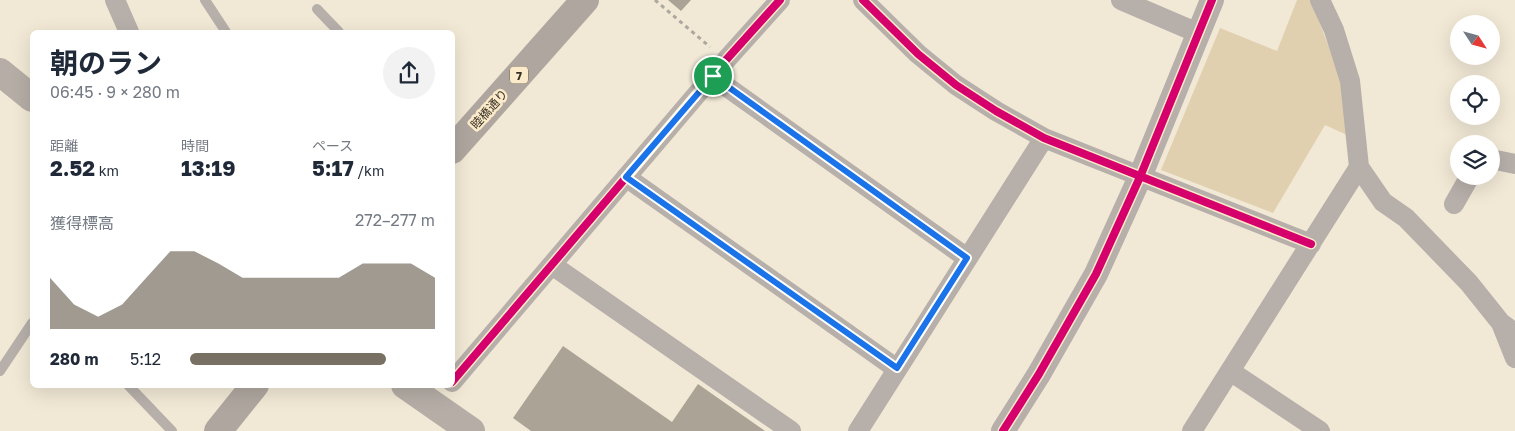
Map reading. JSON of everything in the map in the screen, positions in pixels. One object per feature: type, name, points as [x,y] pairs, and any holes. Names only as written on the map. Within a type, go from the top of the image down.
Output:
[{"type":"main road","name":"睦橋通り","points":[[455,147],[585,0]]},
{"type":"main road","points":[[0,72],[30,96]]},
{"type":"main road","points":[[218,431],[253,388]]},
{"type":"main road","points":[[425,388],[445,391],[470,431]]},
{"type":"street","points":[[115,0],[128,30]]},
{"type":"street","points":[[455,379],[726,60],[780,0]]},
{"type":"street","points":[[863,0],[918,54],[956,85],[996,111],[1044,138],[1311,244]]},
{"type":"street","points":[[1120,0],[1198,33]]},
{"type":"street","points":[[1003,431],[1039,374],[1096,274],[1140,177],[1212,0]]},
{"type":"street","points":[[1320,0],[1334,30],[1350,81],[1359,167],[1383,202],[1412,224],[1469,283],[1508,328],[1515,358]]},
{"type":"street","points":[[713,76],[967,258]]},
{"type":"street","points":[[858,431],[1044,138]]},
{"type":"street","points":[[1500,161],[1515,164]]},
{"type":"street","points":[[1192,431],[1359,167]]},
{"type":"street","points":[[626,177],[897,368]]},
{"type":"street","points":[[1454,204],[1465,185]]},
{"type":"street","points":[[552,265],[791,431]]},
{"type":"street","points":[[1230,371],[1320,431]]},
{"type":"lane","points":[[205,0],[225,30]]},
{"type":"lane","points":[[317,10],[337,30]]},
{"type":"lane","points":[[0,370],[30,326]]},
{"type":"lane","points":[[131,388],[172,431]]},
{"type":"path","points":[[655,0],[726,60]]},
{"type":"shaded area","points":[[1297,0],[1311,0],[1341,79],[1347,135],[1325,125],[1273,213],[1161,170],[1220,28],[1277,51]]},
{"type":"building","points":[[668,0],[691,0],[681,11]]},
{"type":"building","points":[[563,346],[672,422],[698,384],[765,431],[531,431],[513,418]]},
{"type":"cycle path","points":[[455,378],[726,60],[780,0]]},
{"type":"cycle path","points":[[863,0],[918,54],[956,85],[996,111],[1044,138],[1311,244]]},
{"type":"cycle path","points":[[1003,431],[1039,374],[1096,274],[1140,177],[1212,0]]},
{"type":"route","points":[[713,76],[967,258],[897,368],[626,177],[713,76]]}]
